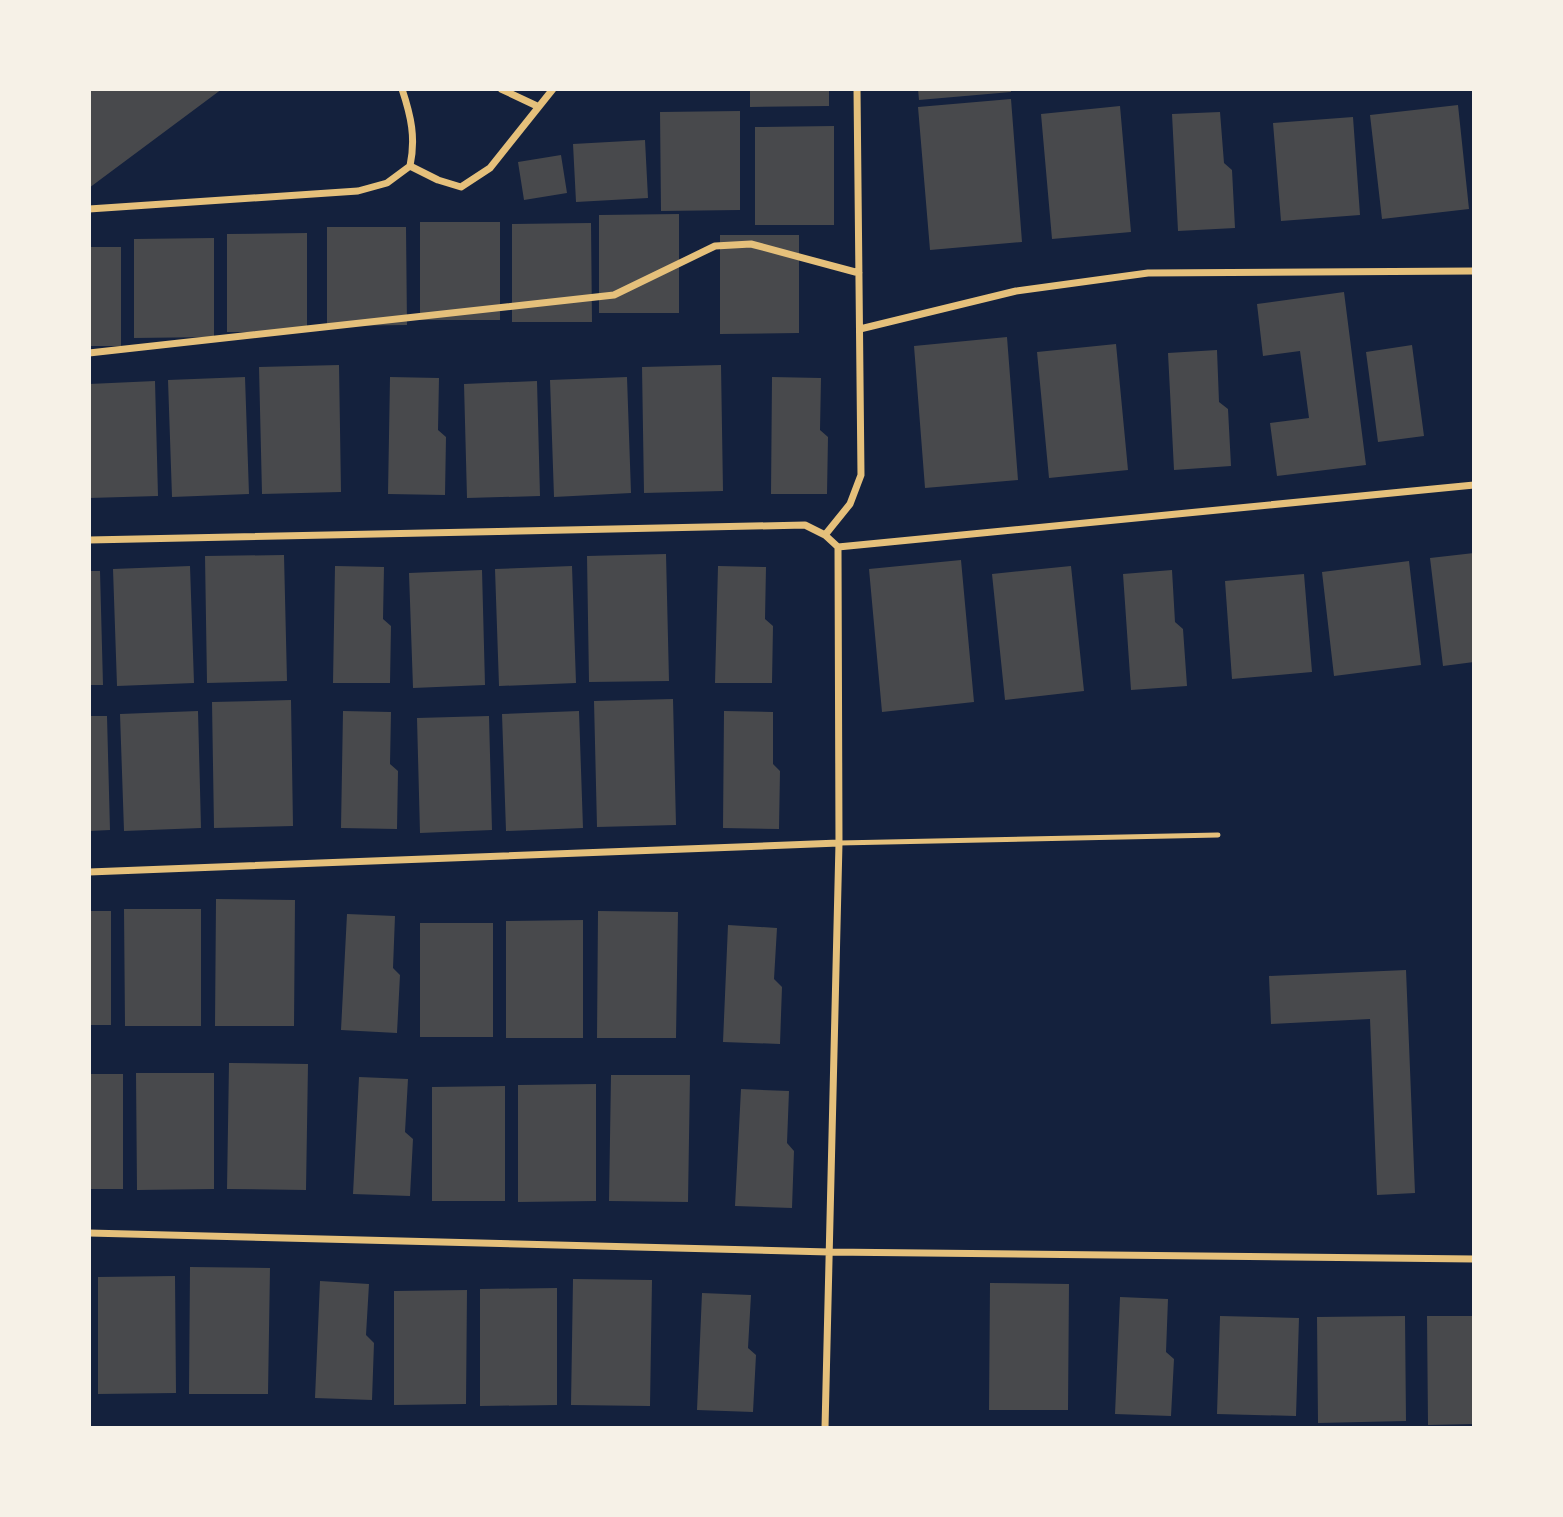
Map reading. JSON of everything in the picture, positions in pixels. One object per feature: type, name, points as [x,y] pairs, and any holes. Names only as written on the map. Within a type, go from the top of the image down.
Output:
[{"type":"street","points":[[89,209],[358,191],[387,183],[410,166],[415,146],[411,116],[402,89]]},
{"type":"street","points":[[501,89],[537,106]]},
{"type":"street","points":[[410,166],[438,180],[461,187],[490,168],[553,89]]},
{"type":"street","points":[[825,535],[850,503],[861,475],[857,89]]},
{"type":"street","points":[[89,353],[614,295],[715,246],[751,244],[859,273]]},
{"type":"street","points":[[860,329],[1016,291],[1148,273],[1474,271]]},
{"type":"street","points":[[838,547],[1474,485]]},
{"type":"street","points":[[89,540],[805,525],[825,535],[838,547],[839,844],[825,1428]]},
{"type":"street","points":[[89,872],[839,844]]},
{"type":"street","points":[[89,1233],[829,1252],[1474,1259]]},
{"type":"lane","points":[[839,844],[1217,835]]},
{"type":"building","points":[[89,89],[222,89],[89,188]]},
{"type":"building","points":[[750,89],[829,89],[829,106],[750,107]]},
{"type":"building","points":[[918,89],[1011,89],[1011,92],[919,100]]},
{"type":"building","points":[[1011,99],[1022,242],[930,250],[918,107]]},
{"type":"building","points":[[1458,105],[1469,209],[1382,219],[1370,115]]},
{"type":"building","points":[[1120,106],[1131,232],[1052,239],[1041,114]]},
{"type":"building","points":[[740,111],[740,210],[661,211],[660,112]]},
{"type":"building","points":[[1220,112],[1224,163],[1232,170],[1235,228],[1178,231],[1172,114]]},
{"type":"building","points":[[1353,117],[1360,215],[1281,221],[1273,123]]},
{"type":"building","points":[[834,126],[834,225],[755,225],[755,127]]},
{"type":"building","points":[[645,140],[648,198],[576,202],[573,144]]},
{"type":"building","points":[[561,155],[567,193],[524,200],[518,162]]},
{"type":"building","points":[[679,214],[679,313],[599,313],[599,215]]},
{"type":"building","points":[[420,222],[500,222],[500,320],[420,320]]},
{"type":"building","points":[[591,223],[592,322],[512,322],[512,224]]},
{"type":"building","points":[[327,227],[406,227],[407,325],[327,326]]},
{"type":"building","points":[[307,233],[307,332],[227,332],[227,234]]},
{"type":"building","points":[[720,235],[799,235],[799,333],[720,334]]},
{"type":"building","points":[[214,238],[214,337],[134,338],[134,239]]},
{"type":"building","points":[[89,247],[121,247],[121,346],[89,346]]},
{"type":"building","points":[[1344,292],[1366,465],[1277,476],[1270,423],[1309,418],[1300,351],[1263,356],[1257,304]]},
{"type":"building","points":[[1007,337],[1018,480],[925,488],[914,346]]},
{"type":"building","points":[[1116,344],[1128,470],[1049,478],[1037,352]]},
{"type":"building","points":[[1412,345],[1424,436],[1378,442],[1366,352]]},
{"type":"building","points":[[1217,350],[1219,402],[1228,409],[1231,466],[1174,470],[1168,353]]},
{"type":"building","points":[[339,365],[341,492],[262,494],[259,367]]},
{"type":"building","points":[[721,365],[723,491],[644,493],[642,367]]},
{"type":"building","points":[[245,377],[249,494],[172,497],[168,380]]},
{"type":"building","points":[[390,377],[439,378],[438,430],[446,437],[445,495],[388,494]]},
{"type":"building","points":[[627,377],[631,493],[554,497],[550,380]]},
{"type":"building","points":[[772,377],[821,378],[820,430],[828,437],[827,494],[771,494]]},
{"type":"building","points":[[155,381],[158,496],[89,498],[89,384]]},
{"type":"building","points":[[537,381],[540,496],[467,498],[464,384]]},
{"type":"building","points":[[1474,553],[1474,662],[1443,666],[1430,558]]},
{"type":"building","points":[[666,554],[669,681],[589,682],[587,556]]},
{"type":"building","points":[[284,555],[287,681],[207,683],[205,556]]},
{"type":"building","points":[[961,560],[974,702],[882,712],[869,569]]},
{"type":"building","points":[[1409,561],[1421,665],[1334,676],[1322,572]]},
{"type":"building","points":[[190,566],[194,683],[117,686],[113,569]]},
{"type":"building","points":[[335,566],[384,567],[383,619],[391,626],[390,683],[333,683]]},
{"type":"building","points":[[572,566],[576,683],[499,686],[495,569]]},
{"type":"building","points":[[718,566],[766,567],[765,619],[773,626],[772,683],[715,683]]},
{"type":"building","points":[[1071,566],[1084,691],[1005,700],[992,574]]},
{"type":"building","points":[[482,570],[485,685],[413,688],[409,573]]},
{"type":"building","points":[[1172,570],[1175,622],[1183,629],[1187,686],[1131,690],[1123,574]]},
{"type":"building","points":[[89,571],[100,571],[103,685],[89,685]]},
{"type":"building","points":[[1304,574],[1312,672],[1232,679],[1225,581]]},
{"type":"building","points":[[673,699],[676,825],[597,827],[594,701]]},
{"type":"building","points":[[291,700],[293,826],[214,828],[212,702]]},
{"type":"building","points":[[198,711],[201,828],[124,831],[120,714]]},
{"type":"building","points":[[343,711],[391,712],[390,764],[398,771],[397,829],[341,828]]},
{"type":"building","points":[[579,711],[583,828],[506,831],[502,714]]},
{"type":"building","points":[[724,711],[773,712],[773,764],[780,771],[779,829],[723,828]]},
{"type":"building","points":[[89,716],[107,716],[110,830],[89,831]]},
{"type":"building","points":[[489,716],[492,830],[420,833],[417,718]]},
{"type":"building","points":[[216,899],[295,900],[294,1026],[215,1026]]},
{"type":"building","points":[[124,909],[201,909],[201,1026],[125,1026]]},
{"type":"building","points":[[89,911],[111,911],[111,1025],[89,1025]]},
{"type":"building","points":[[598,911],[678,912],[676,1038],[597,1038]]},
{"type":"building","points":[[347,914],[395,916],[393,968],[400,975],[397,1033],[341,1030]]},
{"type":"building","points":[[583,920],[583,1038],[506,1038],[506,921]]},
{"type":"building","points":[[420,923],[493,923],[493,1037],[420,1037]]},
{"type":"building","points":[[728,925],[777,928],[774,979],[782,987],[780,1044],[723,1042]]},
{"type":"building","points":[[1406,970],[1415,1193],[1377,1195],[1370,1019],[1271,1024],[1269,976]]},
{"type":"building","points":[[229,1063],[308,1064],[306,1190],[227,1189]]},
{"type":"building","points":[[136,1073],[214,1073],[214,1189],[137,1190]]},
{"type":"building","points":[[89,1074],[123,1074],[123,1189],[89,1189]]},
{"type":"building","points":[[611,1075],[690,1075],[688,1202],[609,1201]]},
{"type":"building","points":[[359,1077],[408,1079],[405,1132],[413,1139],[410,1196],[353,1194]]},
{"type":"building","points":[[596,1084],[596,1201],[518,1202],[518,1085]]},
{"type":"building","points":[[505,1086],[505,1201],[432,1201],[432,1087]]},
{"type":"building","points":[[741,1089],[789,1091],[787,1143],[794,1151],[792,1208],[735,1206]]},
{"type":"building","points":[[190,1267],[270,1268],[268,1394],[189,1394]]},
{"type":"building","points":[[175,1276],[176,1393],[98,1394],[98,1277]]},
{"type":"building","points":[[573,1279],[652,1280],[650,1406],[571,1405]]},
{"type":"building","points":[[320,1281],[369,1284],[366,1335],[374,1343],[372,1400],[315,1398]]},
{"type":"building","points":[[990,1283],[1069,1284],[1068,1410],[989,1410]]},
{"type":"building","points":[[557,1288],[557,1405],[480,1406],[480,1289]]},
{"type":"building","points":[[467,1290],[466,1404],[394,1405],[394,1291]]},
{"type":"building","points":[[702,1293],[751,1295],[748,1348],[756,1355],[753,1412],[697,1410]]},
{"type":"building","points":[[1120,1297],[1168,1299],[1166,1352],[1174,1359],[1171,1416],[1115,1414]]},
{"type":"building","points":[[1220,1316],[1299,1318],[1296,1416],[1217,1414]]},
{"type":"building","points":[[1405,1316],[1406,1421],[1318,1423],[1317,1317]]},
{"type":"building","points":[[1427,1316],[1474,1316],[1474,1424],[1428,1425]]}]
